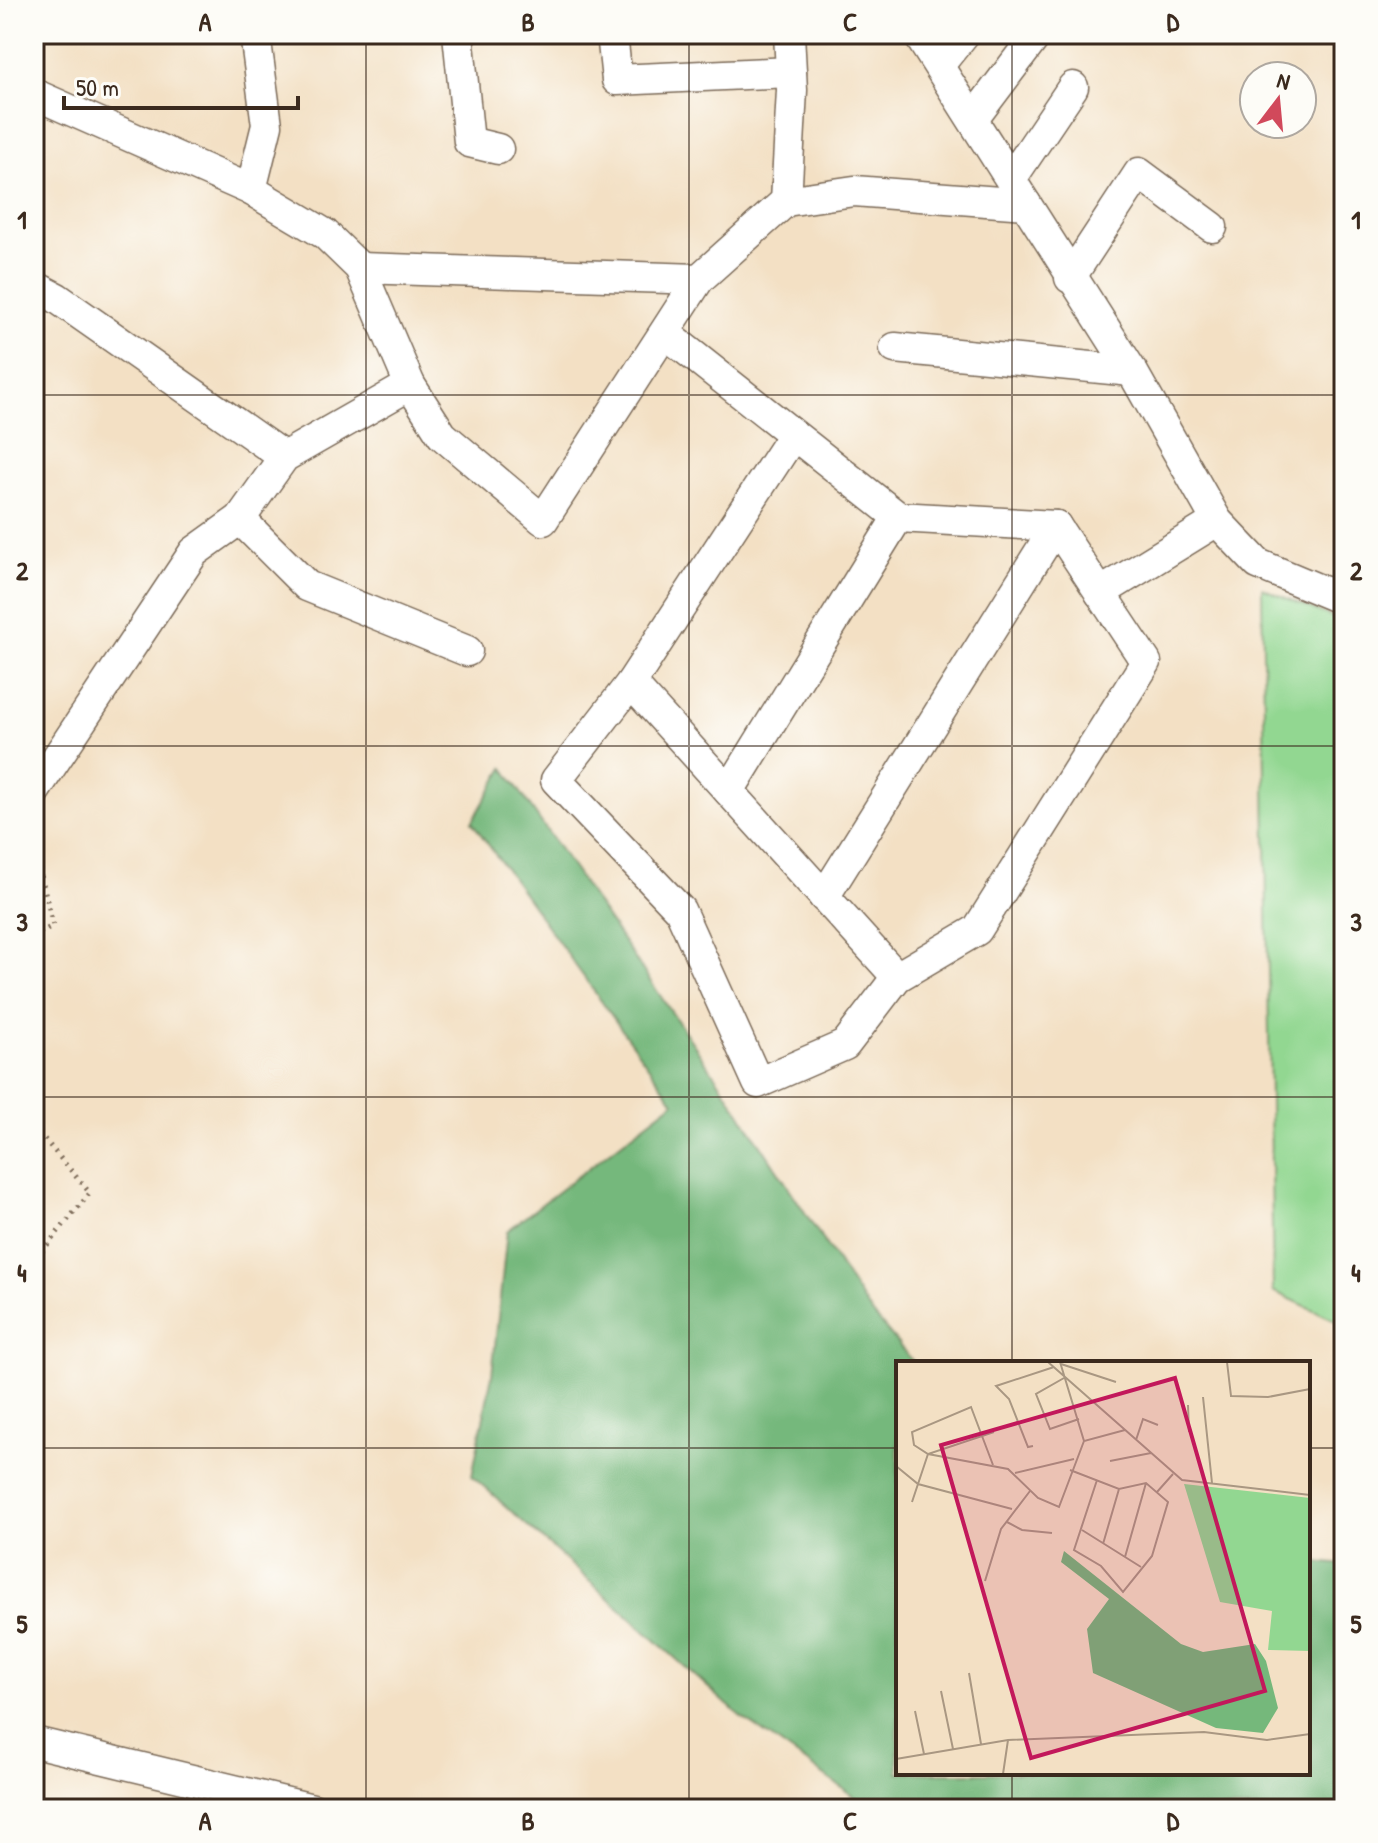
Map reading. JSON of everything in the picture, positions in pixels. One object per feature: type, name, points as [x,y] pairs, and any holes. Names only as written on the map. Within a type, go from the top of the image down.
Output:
[{"type":"street","points":[[251,190],[267,125],[255,34]]},
{"type":"street","points":[[458,34],[469,142],[498,149]]},
{"type":"street","points":[[612,34],[617,80],[791,72]]},
{"type":"street","points":[[786,201],[791,72],[789,34]]},
{"type":"street","points":[[918,34],[1070,278],[1132,371],[1217,521],[1258,564],[1344,600]]},
{"type":"street","points":[[939,65],[964,34]]},
{"type":"street","points":[[973,119],[1037,34]]},
{"type":"street","points":[[1018,192],[1073,87]]},
{"type":"street","points":[[34,94],[251,190],[325,234],[360,268],[410,385],[442,435],[543,520],[699,279],[786,201],[854,191],[1018,192]]},
{"type":"street","points":[[1070,278],[1139,173],[1212,227]]},
{"type":"street","points":[[360,268],[699,279]]},
{"type":"street","points":[[34,286],[57,298],[284,457]]},
{"type":"street","points":[[665,333],[898,517],[1056,526]]},
{"type":"street","points":[[895,348],[1132,371]]},
{"type":"street","points":[[34,792],[194,552],[240,519],[284,457],[410,385]]},
{"type":"street","points":[[793,435],[631,683],[556,780],[680,910],[758,1083],[845,1045],[897,977],[977,930],[1146,662],[1056,526]]},
{"type":"street","points":[[729,791],[898,517]]},
{"type":"street","points":[[240,519],[307,586],[467,651]]},
{"type":"street","points":[[1100,593],[1217,521]]},
{"type":"street","points":[[824,897],[1056,526]]},
{"type":"street","points":[[631,683],[897,977]]},
{"type":"street","points":[[34,1742],[313,1809]]},
{"type":"path","points":[[34,845],[53,926],[34,935]]},
{"type":"path","points":[[34,1127],[90,1193],[34,1261]]},
{"type":"green space","points":[[1262,588],[1344,622],[1344,1324],[1273,1291]]},
{"type":"green space","points":[[504,768],[727,1093],[866,1306],[912,1361],[896,1361],[896,1775],[1310,1775],[1310,1561],[1344,1565],[1344,1809],[872,1809],[740,1716],[472,1476],[492,1375],[507,1231],[674,1102],[472,822]]}]
